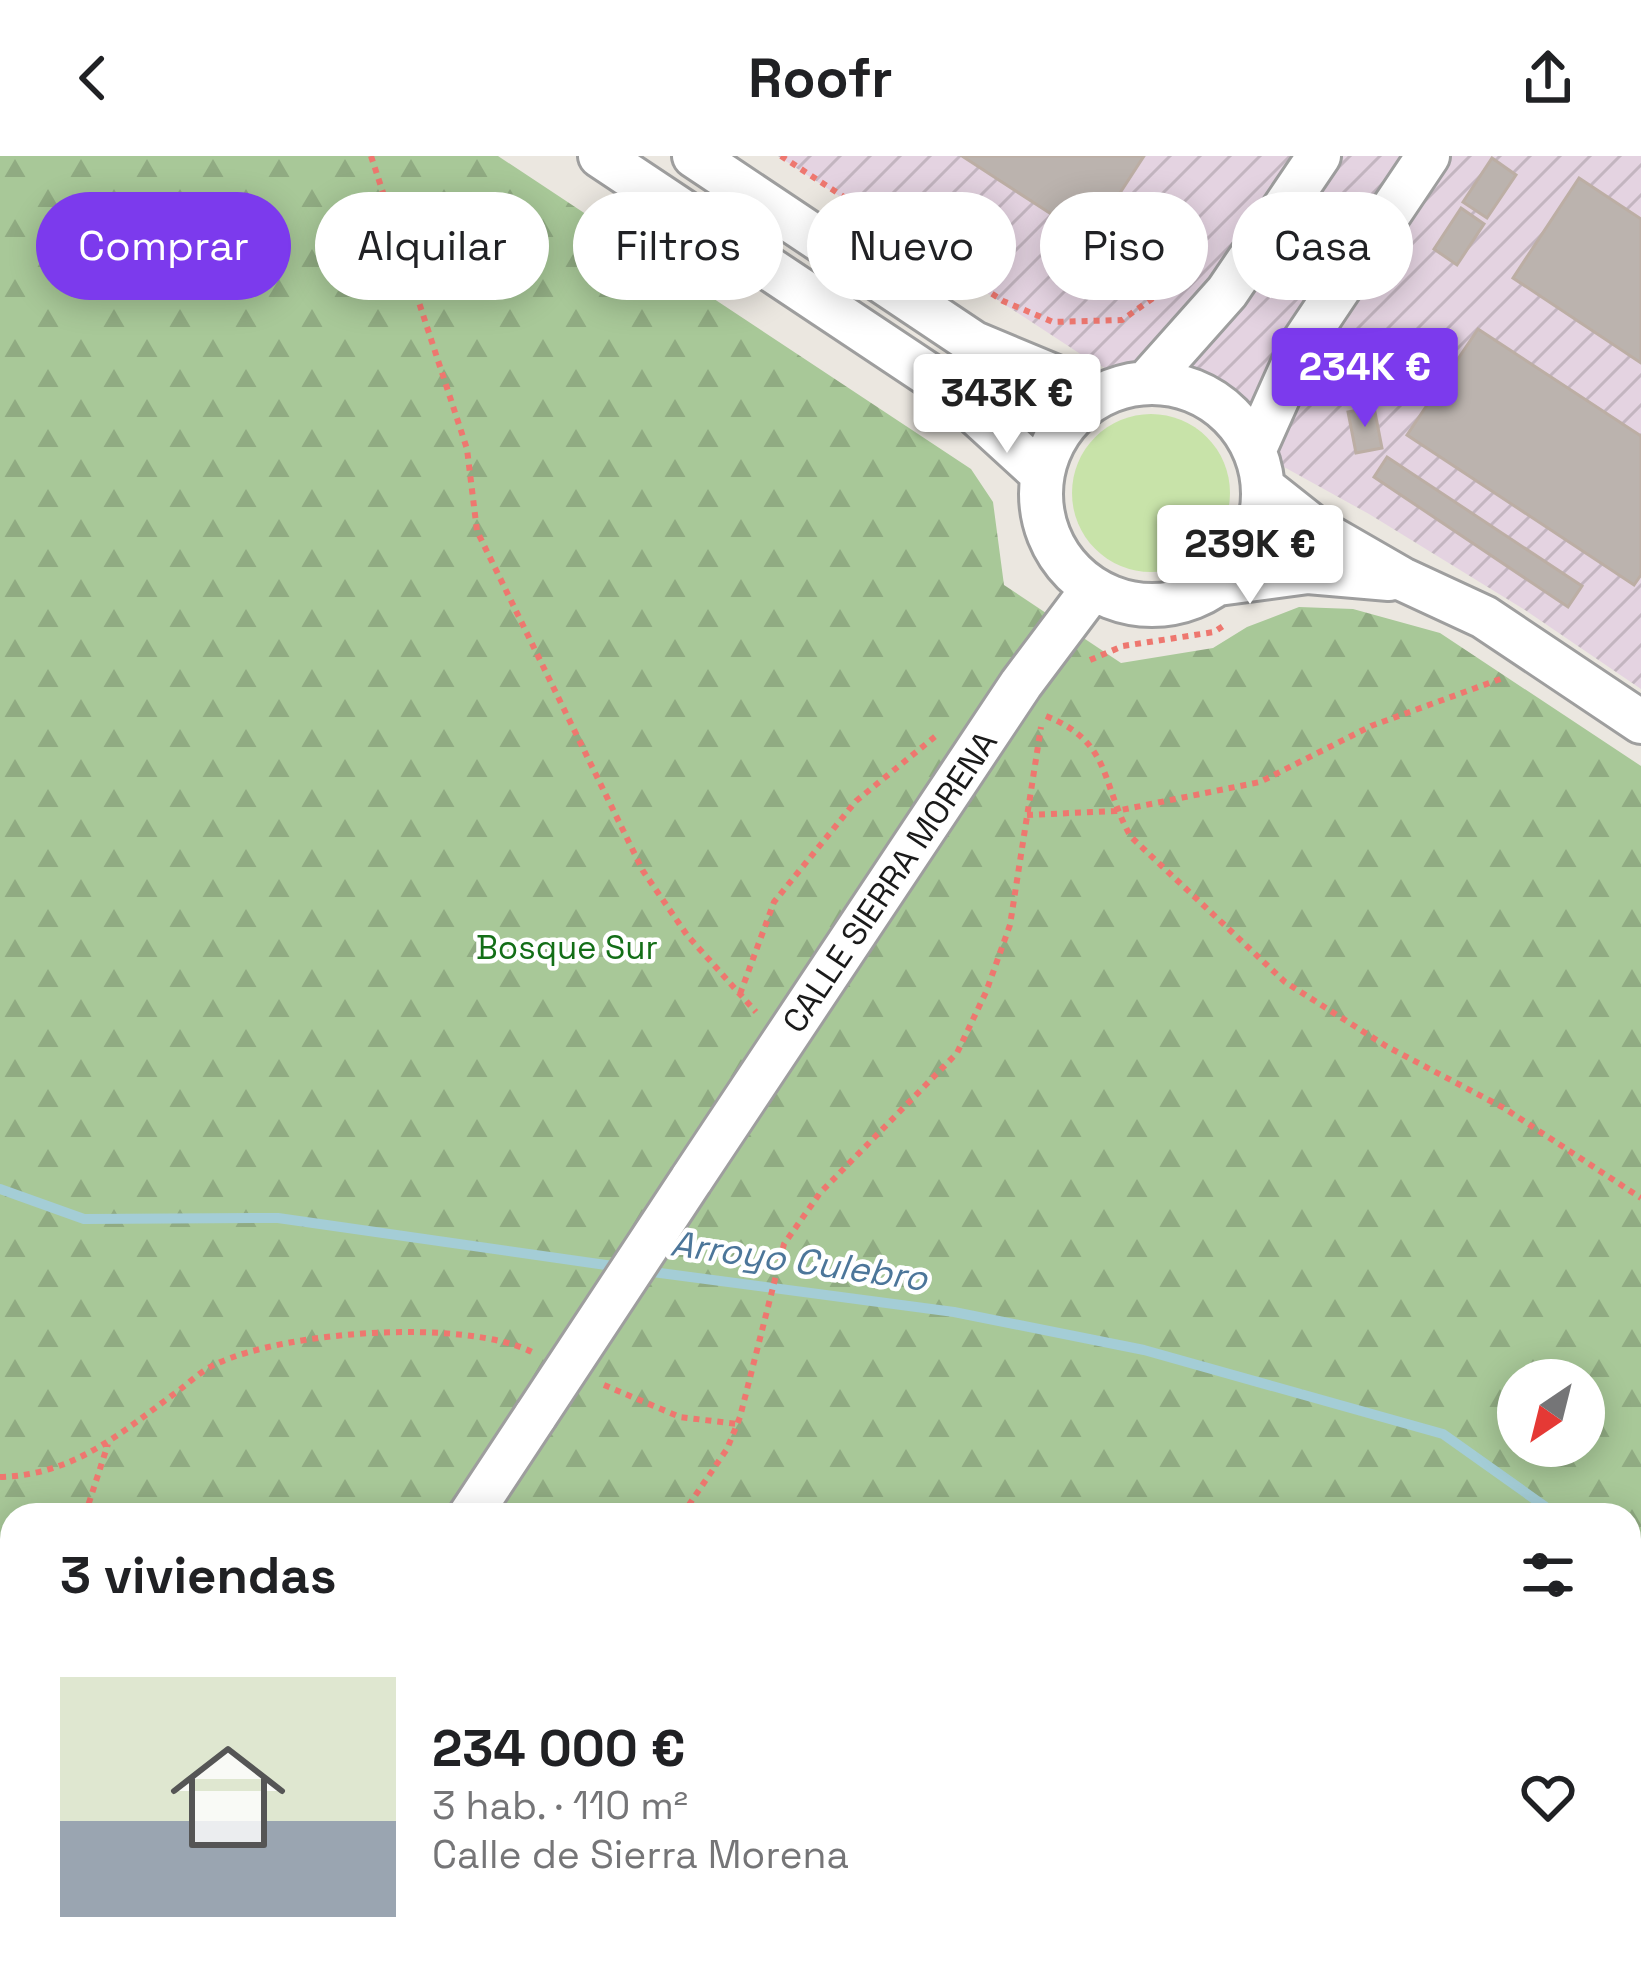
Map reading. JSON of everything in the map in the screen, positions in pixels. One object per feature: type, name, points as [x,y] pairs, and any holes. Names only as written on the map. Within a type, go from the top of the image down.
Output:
[{"type":"street","points":[[600,156],[947,387],[1042,474]]},
{"type":"street","points":[[694,156],[974,344],[1100,395]]},
{"type":"street","points":[[1146,382],[1228,292],[1319,156]]},
{"type":"street","points":[[1224,603],[1260,525],[1259,469],[1302,344],[1428,156]]},
{"type":"street","points":[[1402,580],[1308,572],[1224,603],[1188,600],[1156,606],[1124,602],[1093,588],[1068,567],[1050,539],[1041,507],[1042,474],[1053,442],[1073,415],[1100,395],[1146,382],[1179,386],[1211,399],[1236,421],[1259,469],[1318,530],[1402,580],[1484,617],[1641,722]]},
{"type":"street","name":"CALLE SIERRA MORENA","points":[[478,1503],[784,1042],[1032,700],[1093,588]]},
{"type":"path","points":[[371,156],[467,449],[477,531],[643,871],[687,935],[784,1042]]},
{"type":"path","points":[[782,156],[1003,301],[1053,322],[1122,320],[1156,296],[1185,265],[1228,292]]},
{"type":"path","points":[[1078,670],[1089,660],[1123,646],[1214,632],[1224,603]]},
{"type":"path","points":[[1027,815],[1116,811],[1260,782],[1371,726],[1451,694],[1552,663]]},
{"type":"path","points":[[1032,700],[1097,750],[1116,811],[1131,837],[1286,982],[1386,1046],[1504,1108],[1641,1198]]},
{"type":"path","points":[[690,1503],[727,1449],[739,1421],[784,1244],[820,1192],[957,1053],[986,992],[1010,925],[1027,815],[1032,700]]},
{"type":"path","points":[[740,994],[775,902],[856,801],[938,734]]},
{"type":"path","points":[[0,1477],[35,1476],[66,1465],[109,1441],[214,1364],[314,1340],[366,1332],[424,1333],[518,1345],[546,1358]]},
{"type":"path","points":[[593,1380],[680,1418],[739,1421]]},
{"type":"path","points":[[89,1503],[109,1441]]},
{"type":"shaded area","points":[[778,156],[1641,156],[1641,689],[1525,610],[1369,514],[1085,357],[998,300],[1016,300],[1016,192],[833,192]]},
{"type":"green space","name":"Bosque Sur","points":[[0,156],[498,156],[573,206],[573,300],[716,300],[971,469],[993,502],[1004,585],[1121,663],[1213,648],[1247,627],[1299,607],[1353,609],[1440,633],[1641,766],[1641,1503],[0,1503]]},
{"type":"green space","points":[[1151,414],[1181,420],[1207,437],[1224,463],[1230,493],[1224,523],[1207,549],[1181,566],[1151,572],[1121,566],[1095,549],[1078,523],[1072,493],[1078,463],[1095,437],[1121,420]]},
{"type":"building","points":[[962,156],[1144,156],[1121,192],[1040,192],[1040,207]]},
{"type":"building","points":[[1492,158],[1516,175],[1487,218],[1463,202]]},
{"type":"building","points":[[1579,178],[1641,219],[1641,363],[1513,278]]},
{"type":"building","points":[[1461,208],[1484,224],[1457,265],[1434,249]]},
{"type":"building","points":[[1478,329],[1641,436],[1641,575],[1634,585],[1407,435]]},
{"type":"building","points":[[1380,332],[1402,347],[1382,377],[1360,362]]},
{"type":"building","points":[[1374,407],[1382,448],[1356,453],[1348,412]]},
{"type":"building","points":[[1387,457],[1582,586],[1568,607],[1374,477]]},
{"type":"waterway","name":"Arroyo Culebro","points":[[0,1189],[84,1219],[278,1218],[620,1267]]},
{"type":"waterway","name":"Arroyo Culebro","points":[[645,1271],[954,1312],[1144,1350],[1443,1434],[1540,1503]]}]
